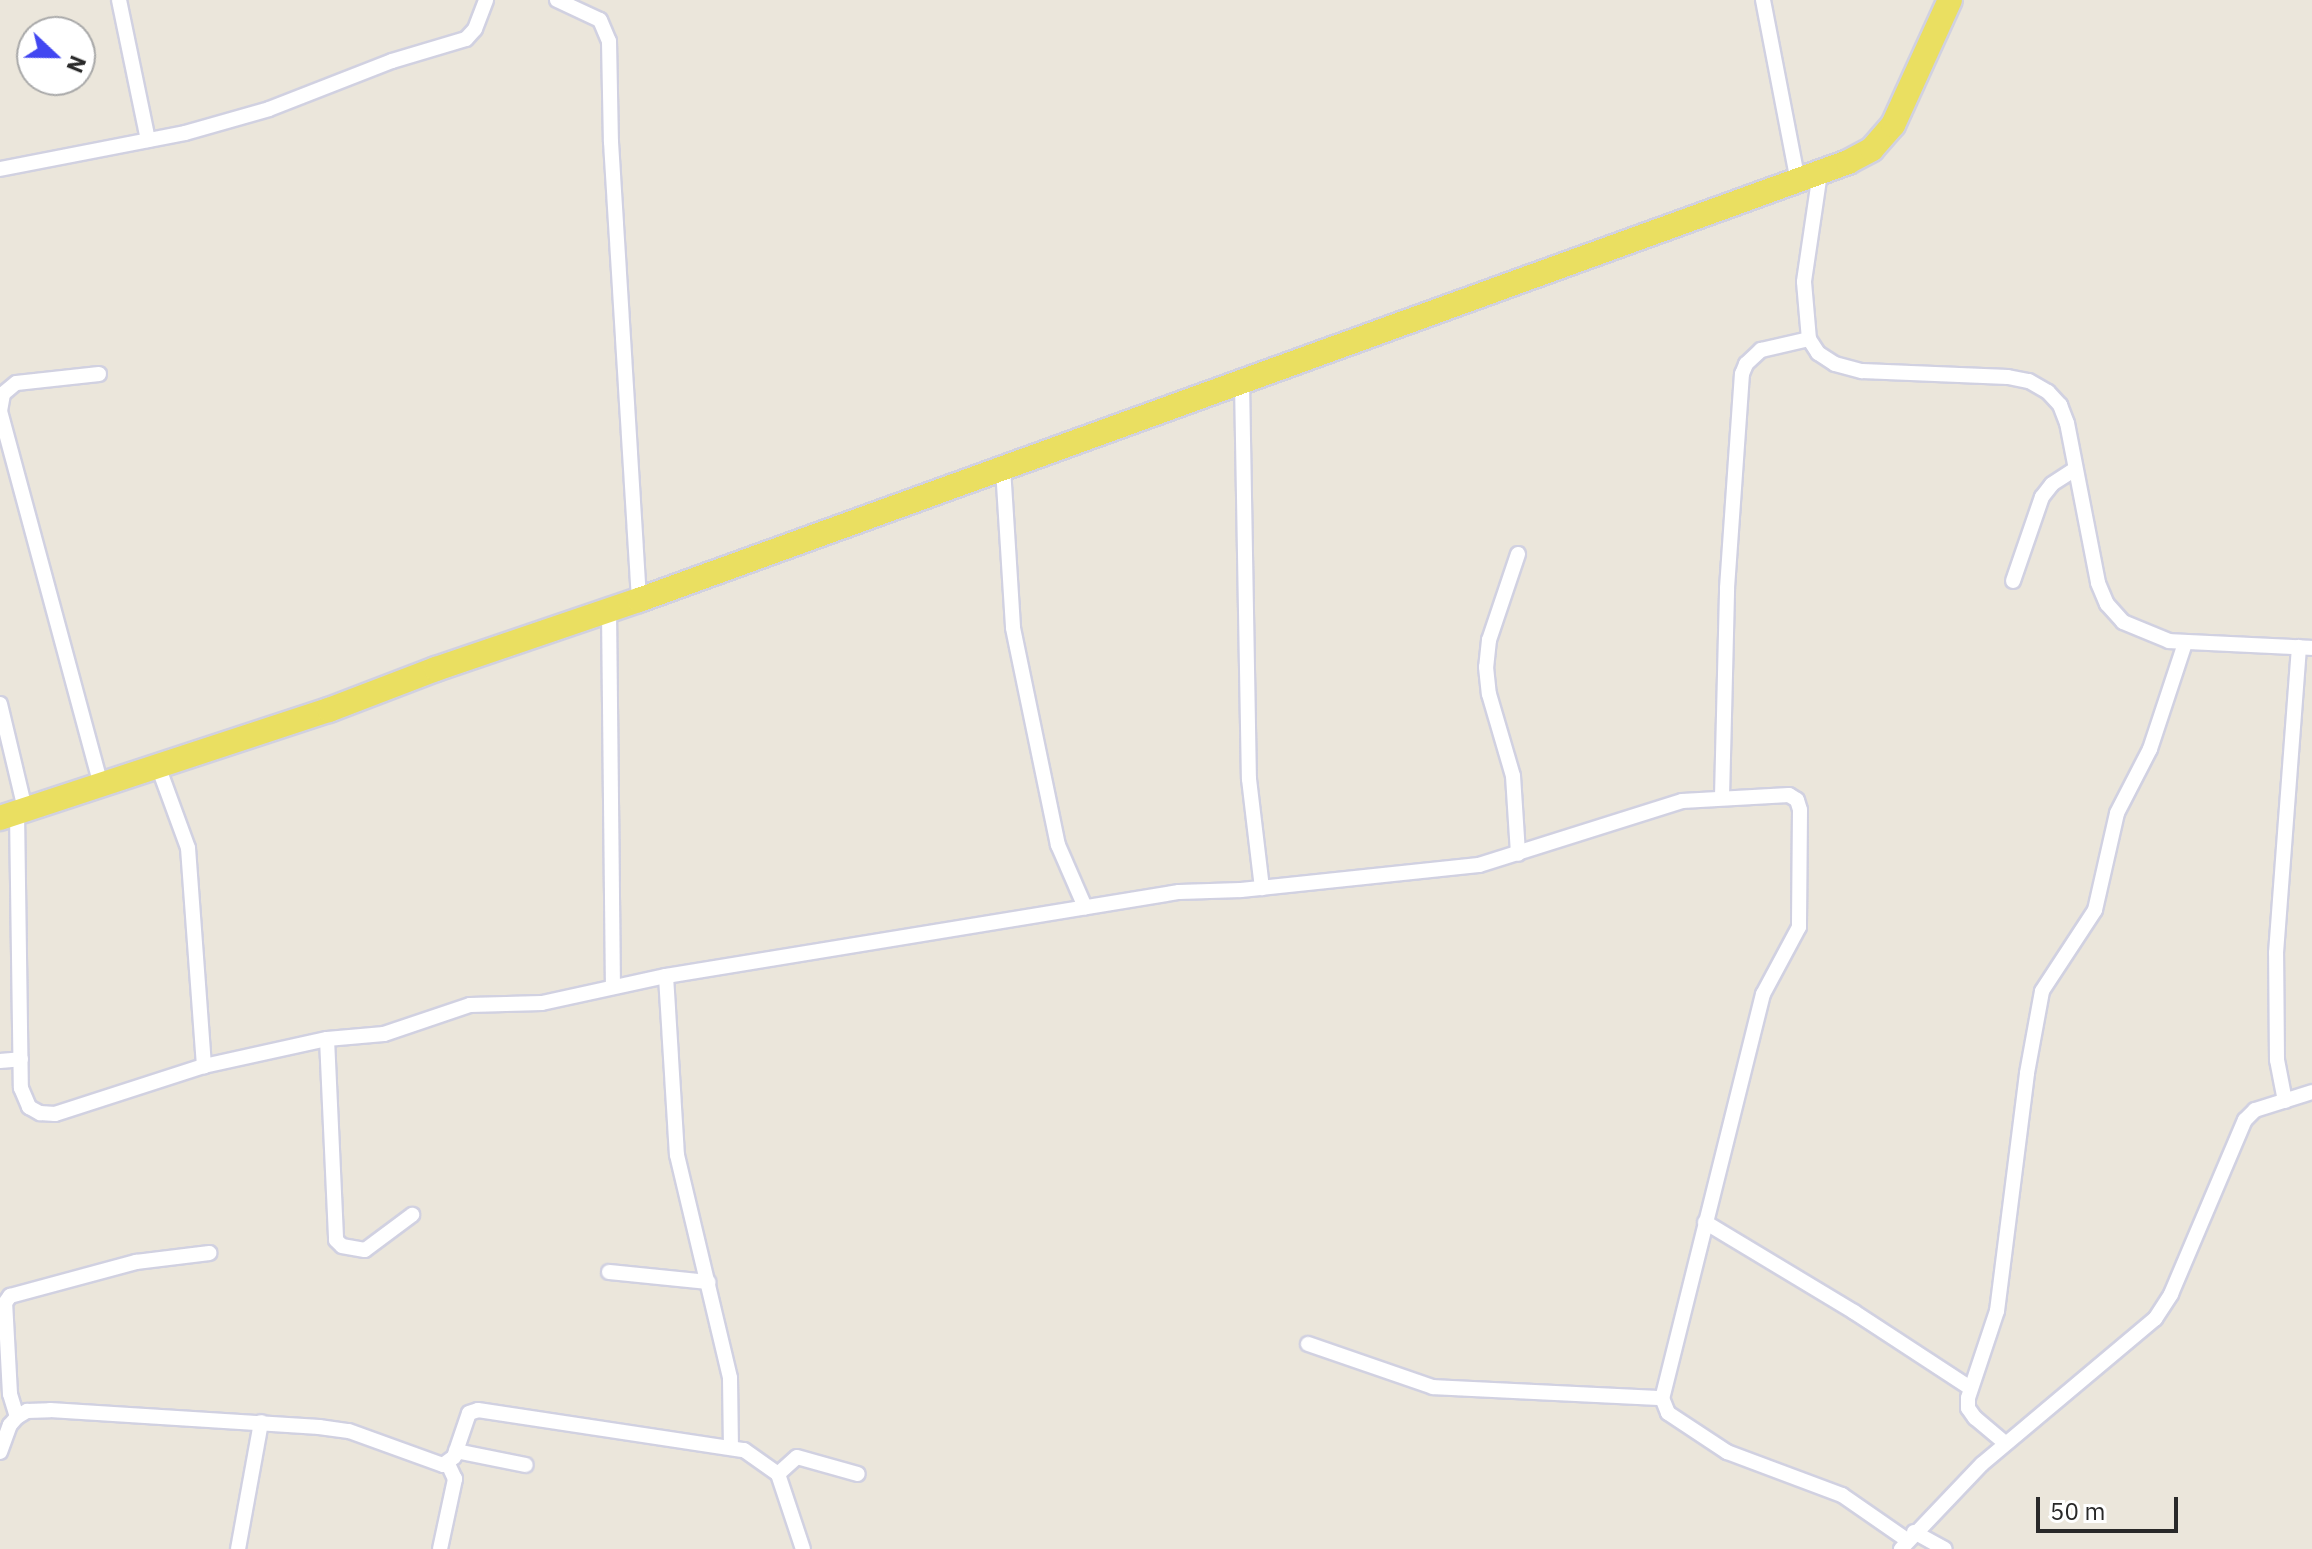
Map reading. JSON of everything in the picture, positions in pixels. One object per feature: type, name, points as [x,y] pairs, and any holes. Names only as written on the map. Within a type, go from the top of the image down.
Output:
[{"type":"main road","points":[[14,813],[329,710],[1809,177],[1872,149],[1893,125],[1950,0]]},
{"type":"street","points":[[119,0],[148,140]]},
{"type":"street","points":[[0,169],[148,140],[247,116],[392,61],[466,39],[475,29],[486,0]]},
{"type":"street","points":[[557,0],[600,20],[609,41],[611,142],[639,600]]},
{"type":"street","points":[[1763,0],[1809,177],[1804,282],[1809,339],[1818,353],[1835,364],[1862,371],[2029,381],[2060,405],[2067,423],[2087,539],[2107,604],[2123,622],[2169,641],[2305,648],[2276,953],[2277,1060],[2285,1101]]},
{"type":"street","points":[[1722,797],[1727,588],[1742,374],[1746,364],[1761,350],[1809,339]]},
{"type":"street","points":[[99,374],[16,383],[3,394],[0,411],[101,785]]},
{"type":"street","points":[[1242,382],[1249,779],[1262,888]]},
{"type":"street","points":[[1003,468],[1013,628],[1058,845],[1085,907]]},
{"type":"street","points":[[2013,581],[2045,491],[2075,469]]},
{"type":"street","points":[[1518,554],[1489,640],[1486,667],[1489,694],[1513,776],[1518,854]]},
{"type":"street","points":[[609,610],[613,987]]},
{"type":"street","points":[[2005,1443],[1968,1408],[1970,1388],[1997,1311],[2027,1073],[2042,991],[2095,910],[2117,813],[2150,749],[2185,643]]},
{"type":"street","points":[[0,704],[14,813],[24,1100],[40,1113],[55,1114],[204,1066],[327,1039],[384,1034],[470,1005],[542,1003],[666,976],[1179,892],[1262,888],[1459,868],[1518,854],[1682,801],[1789,795],[1797,800],[1798,932],[1763,994],[1662,1398],[1668,1413],[1727,1452],[1842,1495],[1908,1541],[1945,1549]]},
{"type":"street","points":[[158,766],[188,848],[204,1066]]},
{"type":"street","points":[[666,976],[677,1155],[730,1378],[731,1447]]},
{"type":"street","points":[[327,1039],[336,1240],[342,1246],[365,1250],[412,1215]]},
{"type":"street","points":[[0,1061],[21,1059]]},
{"type":"street","points":[[1908,1541],[2005,1443],[2155,1319],[2171,1294],[2245,1120],[2255,1110],[2312,1092]]},
{"type":"street","points":[[1705,1222],[1854,1312],[1970,1388]]},
{"type":"street","points":[[17,1417],[10,1394],[5,1303],[10,1296],[136,1262],[209,1253]]},
{"type":"street","points":[[609,1272],[708,1282]]},
{"type":"street","points":[[1308,1344],[1433,1387],[1662,1398]]},
{"type":"street","points":[[0,1452],[10,1425],[17,1417],[27,1411],[50,1410],[261,1422],[349,1431],[438,1464],[452,1457],[526,1465]]},
{"type":"street","points":[[440,1549],[455,1479],[452,1457],[469,1413],[478,1410],[731,1447],[760,1459],[778,1474],[803,1549]]},
{"type":"street","points":[[238,1549],[261,1422]]},
{"type":"street","points":[[778,1474],[797,1457],[858,1474]]}]
